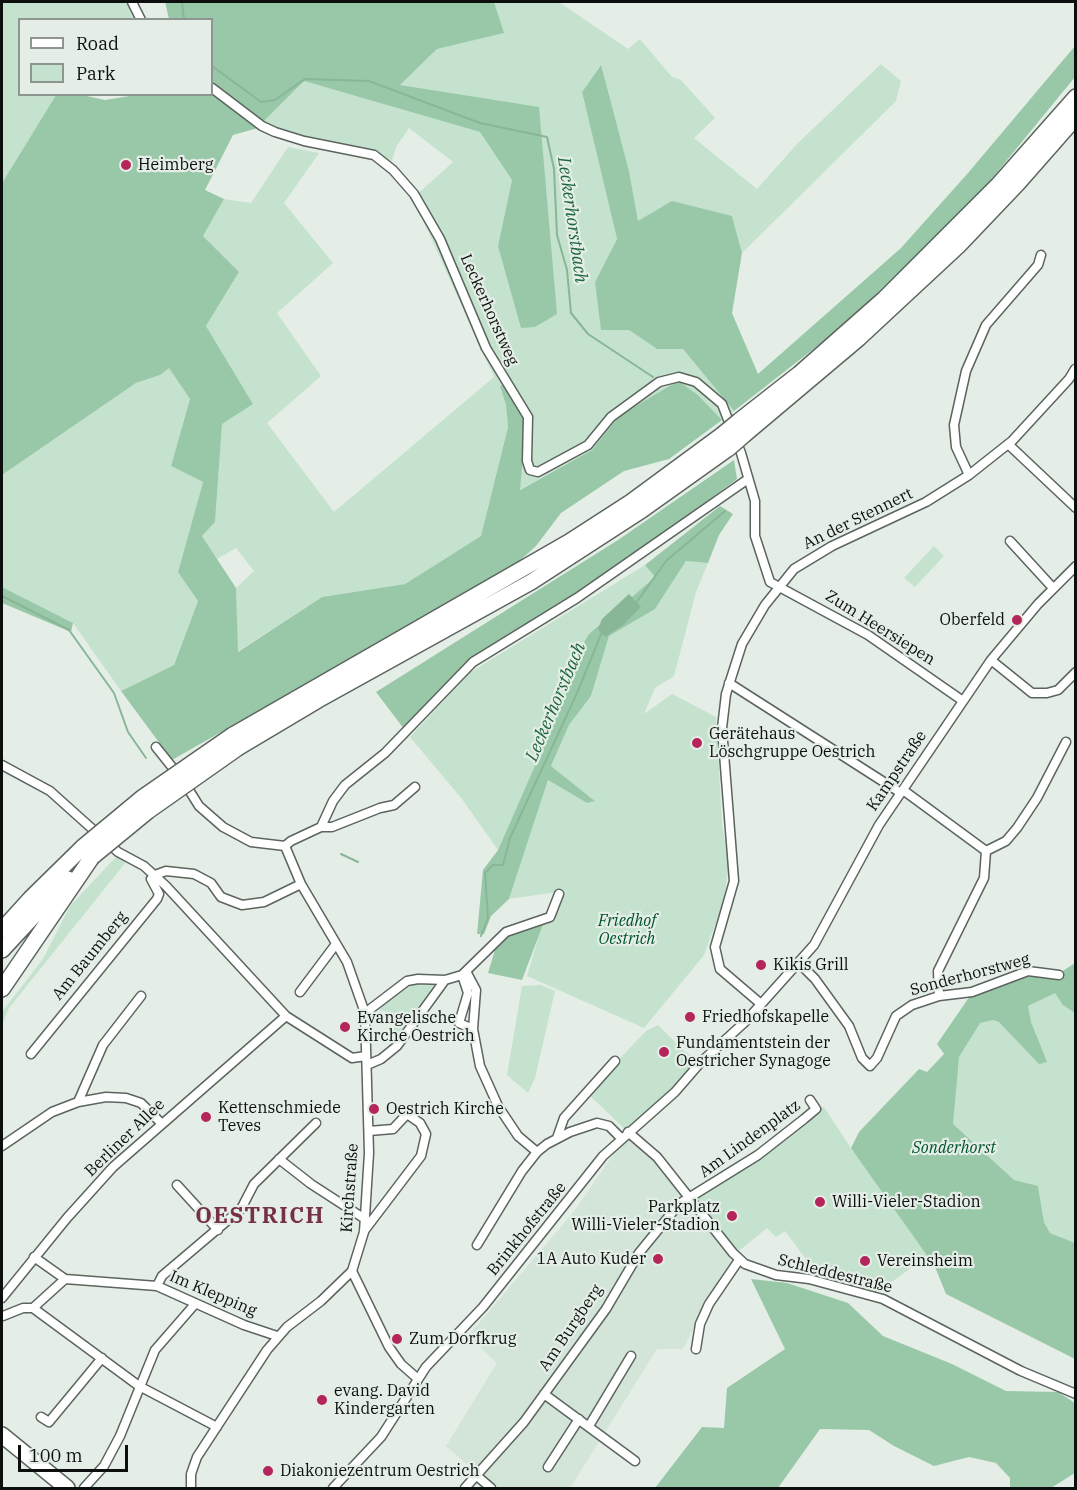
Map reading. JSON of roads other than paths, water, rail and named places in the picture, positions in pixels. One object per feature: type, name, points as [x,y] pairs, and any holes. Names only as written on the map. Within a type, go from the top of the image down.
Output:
[{"type":"highway","points":[[236,741],[318,700],[531,582],[642,510],[742,428],[884,299],[999,184],[1076,97]]},
{"type":"highway","points":[[770,416],[860,338],[958,246],[1076,117]]},
{"type":"highway","points":[[936,283],[958,246]]},
{"type":"highway","points":[[742,428],[802,398]]},
{"type":"highway","points":[[662,470],[725,441]]},
{"type":"highway","points":[[2,950],[88,852],[142,798],[631,502],[696,454]]},
{"type":"highway","points":[[494,587],[550,541]]},
{"type":"highway","points":[[2,930],[31,898],[88,852]]},
{"type":"highway","points":[[2,989],[88,852]]},
{"type":"highway","points":[[2,1435],[67,1488]]},
{"type":"street","points":[[132,2],[140,18]]},
{"type":"street","name":"Leckerhorstweg","points":[[213,89],[262,126],[274,132],[304,141],[374,155],[393,170],[414,194],[428,214],[444,247],[490,355],[528,417],[527,461],[530,470],[538,472],[588,445],[611,417],[659,382],[679,377],[696,382],[722,404],[755,501],[758,546],[770,582],[778,586]]},
{"type":"street","points":[[969,475],[956,447],[954,425],[966,371],[986,325],[1038,266],[1041,255]]},
{"type":"street","name":"An der Stennert","points":[[761,1004],[720,969],[715,947],[734,881],[722,728],[734,663],[750,627],[778,586],[806,560],[919,506],[969,475],[1008,444],[1070,379],[1075,369]]},
{"type":"street","points":[[1008,444],[1075,507]]},
{"type":"street","points":[[321,827],[333,801],[345,785],[385,753],[473,662],[577,598],[748,479]]},
{"type":"street","points":[[1010,541],[1053,588]]},
{"type":"street","name":"Kampstraße","points":[[761,1004],[799,963],[827,925],[874,832],[991,660],[1053,588],[1076,566]]},
{"type":"street","name":"Zum Heersiepen","points":[[778,586],[868,635],[963,701]]},
{"type":"street","points":[[991,660],[1032,693],[1058,690],[1076,672]]},
{"type":"street","points":[[729,683],[902,791],[986,851]]},
{"type":"street","points":[[986,851],[1006,840],[1017,828],[1037,798],[1066,742]]},
{"type":"street","points":[[156,747],[184,782],[199,807],[223,827],[251,842],[285,846],[321,827],[332,827],[380,808],[394,805],[415,787]]},
{"type":"street","points":[[2,765],[50,791],[117,852],[144,866],[155,875],[286,1016],[352,1058],[381,1059],[397,1046],[445,980]]},
{"type":"street","name":"Kirchstraße","points":[[192,1488],[191,1474],[197,1457],[277,1336],[324,1299],[352,1271],[365,1219],[369,1131],[365,1013],[347,962],[301,884],[285,846]]},
{"type":"street","points":[[939,996],[938,971],[984,878],[986,851]]},
{"type":"street","points":[[155,875],[166,871],[194,874],[211,883],[221,897],[242,904],[264,902],[301,884]]},
{"type":"street","name":"Am Baumberg","points":[[31,1054],[157,899],[159,894],[151,879],[155,875]]},
{"type":"street","points":[[365,1013],[407,981],[445,980],[466,973],[506,932],[550,917],[559,894]]},
{"type":"street","points":[[300,992],[336,944]]},
{"type":"street","name":"Sonderhorstweg","points":[[799,963],[815,979],[849,1026],[862,1058],[870,1066],[877,1058],[900,1012],[925,999],[972,992],[1028,971],[1059,975]]},
{"type":"street","points":[[466,973],[468,993],[459,1023],[473,1029]]},
{"type":"street","points":[[466,973],[476,990],[473,1029],[480,1066],[498,1106],[518,1136],[537,1152]]},
{"type":"street","points":[[78,1102],[103,1044],[141,996]]},
{"type":"street","name":"Brinkhofstraße","points":[[333,1488],[390,1425],[418,1379],[483,1307],[603,1156],[675,1092],[701,1062],[761,1004]]},
{"type":"street","name":"Berliner Allee","points":[[2,1298],[34,1257],[113,1167],[286,1016]]},
{"type":"street","points":[[477,1245],[505,1197],[537,1152],[557,1138],[564,1118],[615,1061]]},
{"type":"street","points":[[2,1146],[40,1119],[78,1102],[105,1097],[126,1098],[141,1103],[161,1123]]},
{"type":"street","name":"Am Lindenplatz","points":[[690,1197],[759,1155],[804,1119],[816,1109],[810,1100]]},
{"type":"street","points":[[363,1232],[421,1156],[426,1134],[420,1123],[407,1114],[393,1129],[369,1131]]},
{"type":"street","points":[[157,1286],[162,1276],[241,1209],[254,1184],[316,1123]]},
{"type":"street","name":"Schleddestraße","points":[[557,1138],[597,1123],[609,1126],[657,1157],[739,1260],[764,1272],[809,1280],[883,1299],[1020,1371],[1076,1394]]},
{"type":"street","points":[[279,1159],[325,1194],[365,1219]]},
{"type":"street","points":[[177,1185],[218,1230]]},
{"type":"street","name":"Am Burgberg","points":[[465,1488],[524,1422],[606,1309],[639,1253],[680,1204],[690,1197]]},
{"type":"street","points":[[33,1308],[65,1279],[34,1257]]},
{"type":"street","points":[[696,1349],[700,1324],[709,1304],[739,1260]]},
{"type":"street","points":[[352,1271],[389,1347],[401,1364],[418,1379]]},
{"type":"street","name":"Im Klepping","points":[[65,1279],[157,1286],[195,1304],[277,1336]]},
{"type":"street","points":[[84,1488],[104,1466],[120,1437],[155,1350],[195,1304]]},
{"type":"street","points":[[3,1316],[24,1308],[33,1308],[139,1386],[217,1427]]},
{"type":"street","points":[[589,1426],[631,1356]]},
{"type":"street","points":[[41,1416],[49,1422],[102,1358]]},
{"type":"street","points":[[544,1394],[635,1461]]},
{"type":"street","points":[[548,1467],[579,1419]]},
{"type":"street","points":[[477,1476],[491,1488]]},
{"type":"waterway","name":"Leckerhorstbach","points":[[182,2],[184,18]]},
{"type":"waterway","name":"Leckerhorstbach","points":[[213,67],[261,102],[275,100],[305,79],[369,81],[480,123],[547,137],[554,169],[557,235],[567,270],[571,313],[588,334],[653,377]]},
{"type":"waterway","name":"Leckerhorstbach","points":[[636,603],[666,561],[725,511]]},
{"type":"waterway","points":[[2,596],[69,630],[114,693],[128,732],[146,758]]},
{"type":"waterway","name":"Leckerhorstbach","points":[[481,936],[488,918],[485,873],[493,865],[503,865],[510,838],[577,693],[602,632]]},
{"type":"waterway","points":[[204,816],[216,825]]},
{"type":"waterway","points":[[341,854],[358,862]]},
{"type":"place","name":"Heimberg","points":[[126,165]]},
{"type":"place","name":"Oberfeld","points":[[1017,620]]},
{"type":"place","name":"Gerätehaus Löschgruppe Oestrich","points":[[697,743]]},
{"type":"place","name":"Kikis Grill","points":[[761,965]]},
{"type":"place","name":"Friedhofskapelle","points":[[690,1017]]},
{"type":"place","name":"Evangelische Kirche Oestrich","points":[[345,1027]]},
{"type":"place","name":"Fundamentstein der Oestricher Synagoge","points":[[664,1052]]},
{"type":"place","name":"Oestrich Kirche","points":[[374,1109]]},
{"type":"place","name":"Kettenschmiede Teves","points":[[206,1117]]},
{"type":"place","name":"Willi-Vieler-Stadion","points":[[820,1202]]},
{"type":"place","name":"Parkplatz Willi-Vieler-Stadion","points":[[732,1216]]},
{"type":"place","name":"1A Auto Kuder","points":[[658,1259]]},
{"type":"place","name":"Vereinsheim","points":[[865,1261]]},
{"type":"place","name":"Zum Dorfkrug","points":[[397,1339]]},
{"type":"place","name":"evang. David Kindergarten","points":[[322,1400]]},
{"type":"place","name":"Diakoniezentrum Oestrich","points":[[268,1471]]},
{"type":"district","name":"OESTRICH","points":[[260,1217]]},
{"type":"park label","name":"Friedhof Oestrich","points":[[627,930]]},
{"type":"park label","name":"Sonderhorst","points":[[954,1148]]}]
